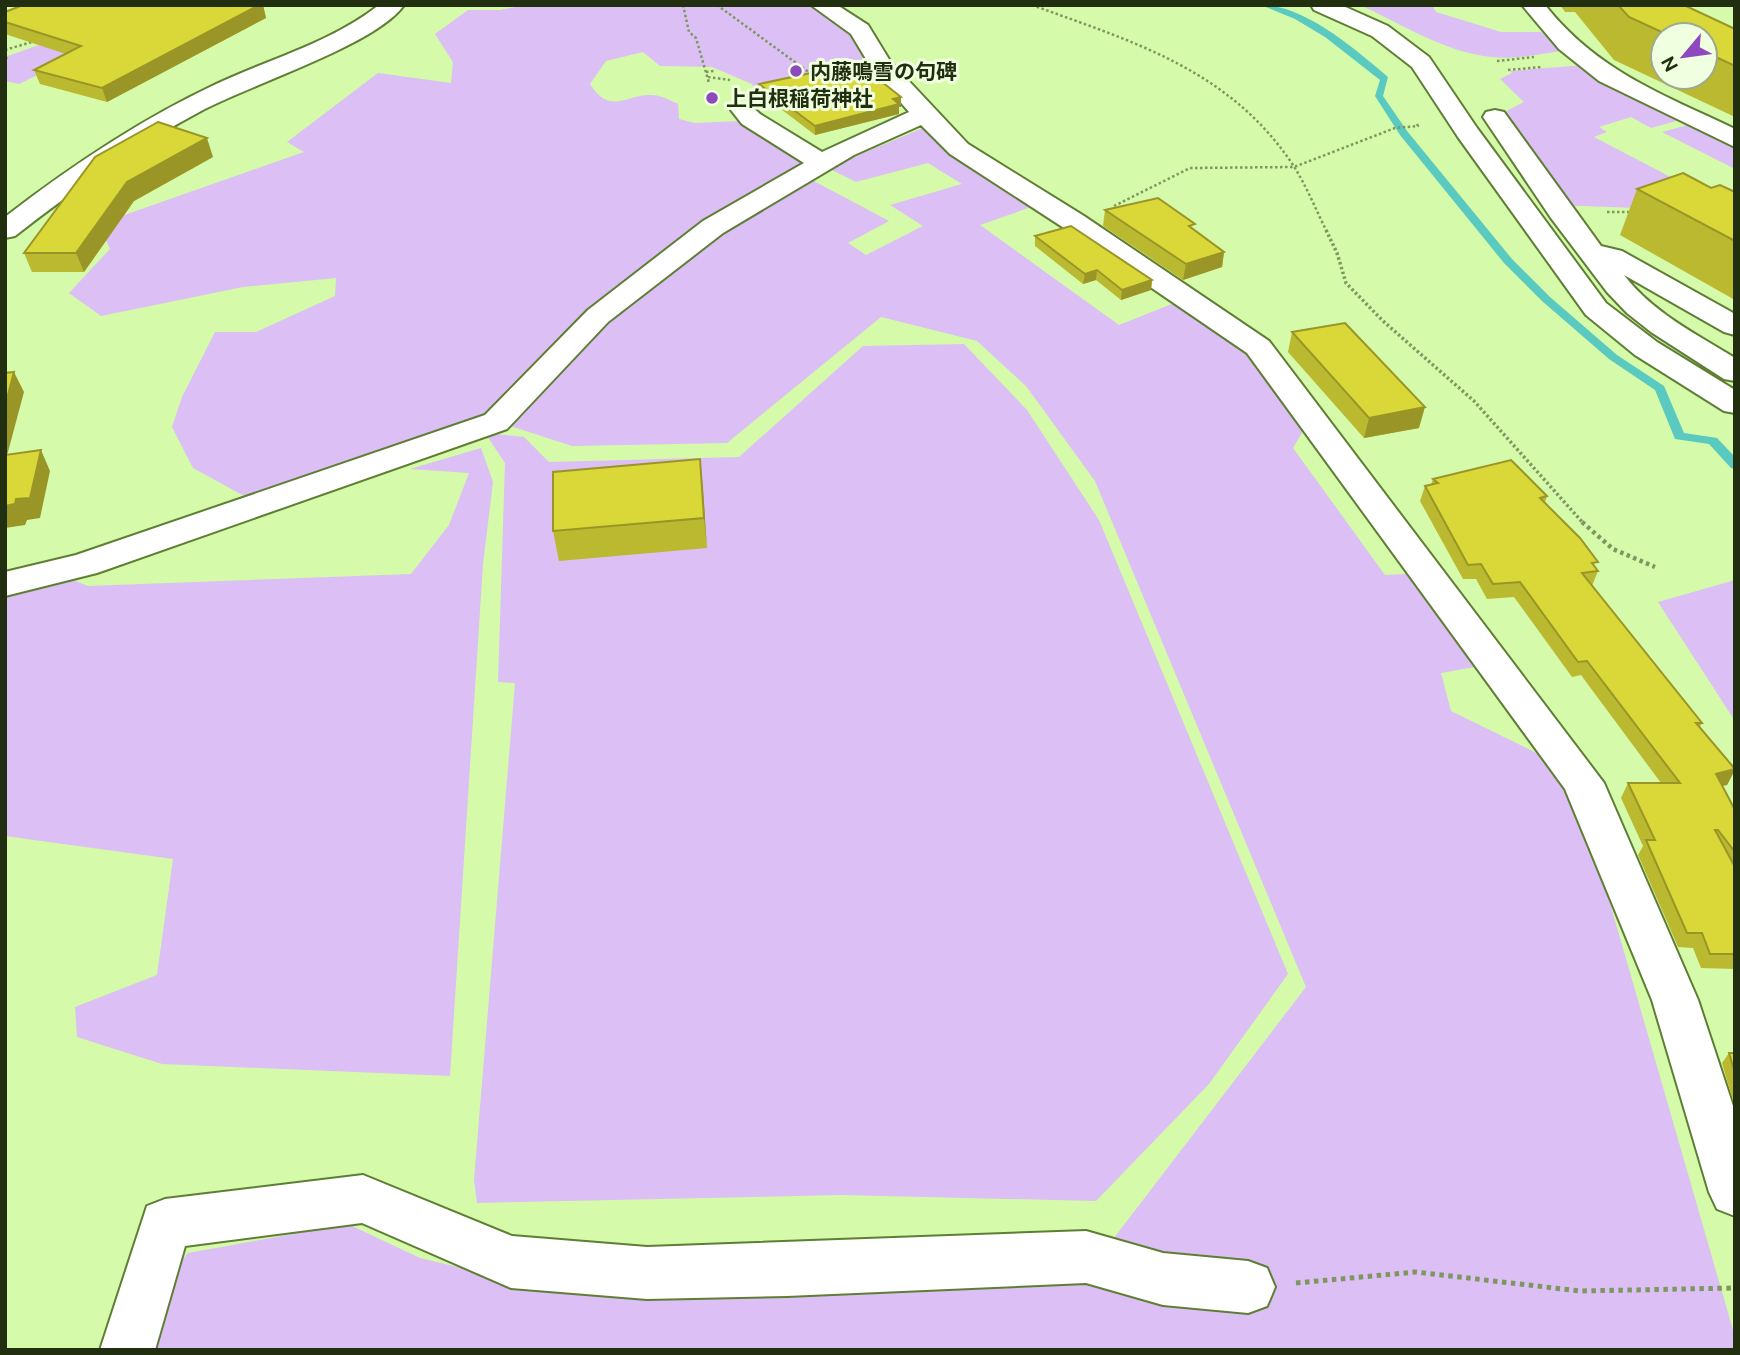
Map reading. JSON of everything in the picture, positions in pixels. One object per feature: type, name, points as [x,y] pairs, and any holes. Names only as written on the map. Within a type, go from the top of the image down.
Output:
[{"type":"street","points":[[5,230],[51,194],[179,113],[361,29],[393,5]]},
{"type":"street","points":[[822,5],[860,30],[880,64],[959,149],[1074,222],[1258,347],[1583,783],[1675,1000],[1735,1192]]},
{"type":"street","points":[[1322,5],[1380,31],[1421,62],[1467,132],[1597,309],[1619,330],[1654,355],[1735,404]]},
{"type":"street","points":[[1360,5],[1423,37]]},
{"type":"street","points":[[1533,5],[1559,39],[1590,65],[1735,139]]},
{"type":"street","points":[[743,110],[751,119],[823,164]]},
{"type":"street","points":[[5,584],[84,565],[496,422],[598,316],[713,227],[845,150],[924,114]]},
{"type":"street","points":[[1495,117],[1617,286],[1637,307],[1662,326],[1735,372]]},
{"type":"street","points":[[1591,253],[1612,257],[1735,326]]},
{"type":"street","points":[[127,1350],[165,1224],[363,1199],[511,1262],[647,1273],[787,1270],[1086,1257],[1163,1279],[1248,1287]]},
{"type":"path","points":[[684,5],[689,32],[696,38],[709,83]]},
{"type":"path","points":[[717,5],[819,80]]},
{"type":"path","points":[[1032,5],[1138,44],[1181,63],[1219,89],[1251,117],[1275,141],[1294,167],[1337,253],[1346,283],[1383,321],[1474,401],[1583,523],[1613,550],[1655,567]]},
{"type":"path","points":[[5,50],[43,39]]},
{"type":"path","points":[[706,72],[714,71]]},
{"type":"path","points":[[803,77],[813,75]]},
{"type":"path","points":[[1074,222],[1092,218],[1190,168],[1294,167],[1395,128]]},
{"type":"path","points":[[1561,212],[1645,212]]},
{"type":"path","points":[[1248,1287],[1416,1272],[1580,1291],[1735,1288]]},
{"type":"shaded area","points":[[525,5],[816,5],[856,31],[865,60],[823,69],[833,83],[773,105],[762,103],[752,84],[712,67],[660,66],[643,52],[606,61],[590,84],[597,94],[612,101],[651,95],[665,98],[678,104],[679,119],[695,123],[741,121],[810,162],[795,171],[889,221],[848,243],[866,255],[923,226],[890,205],[962,184],[928,163],[856,182],[828,168],[930,125],[1034,206],[980,225],[1119,325],[1182,300],[1256,355],[1307,424],[1293,448],[1385,575],[1425,573],[1486,665],[1441,673],[1451,711],[1559,764],[1582,806],[1735,1337],[1735,1350],[146,1350],[162,1283],[188,1253],[348,1224],[420,1258],[491,1275],[1091,1268],[1306,987],[1095,481],[1026,386],[977,341],[881,317],[727,443],[572,446],[480,416],[246,497],[193,468],[172,427],[182,397],[215,332],[256,332],[335,296],[336,278],[243,287],[101,316],[69,293],[110,249],[99,224],[304,152],[287,142],[378,73],[451,83],[453,62],[435,34],[468,10],[500,10]]},
{"type":"shaded area","points":[[1360,5],[1432,5],[1436,12],[1501,32],[1541,32],[1562,51],[1508,58],[1474,54],[1440,43]]},
{"type":"shaded area","points":[[73,33],[114,37],[19,84],[5,81],[5,57]]},
{"type":"shaded area","points":[[1584,65],[1680,120],[1651,128],[1631,117],[1599,127],[1607,132],[1594,137],[1705,195],[1636,208],[1556,205],[1495,117],[1524,102],[1500,79],[1512,73],[1510,71]]},
{"type":"shaded area","points":[[1688,125],[1735,148],[1735,169],[1662,132]]},
{"type":"shaded area","points":[[964,344],[1027,410],[1099,520],[1288,974],[1209,1084],[1096,1201],[841,1195],[477,1203],[474,1180],[515,683],[498,682],[505,463],[485,433],[524,437],[549,462],[739,457],[863,346]]},
{"type":"shaded area","points":[[481,448],[493,482],[483,564],[450,1076],[162,1064],[77,1037],[75,1007],[157,975],[173,859],[5,836],[5,592],[66,577],[88,586],[411,574],[449,525],[469,473],[410,469]]},
{"type":"shaded area","points":[[1735,580],[1735,721],[1658,602]]},
{"type":"building","points":[[23,5],[259,5],[102,88],[34,70],[81,46],[5,22],[5,12]]},
{"type":"building","points":[[1618,5],[1684,5],[1718,21],[1649,21],[1649,26],[1629,17]]},
{"type":"building","points":[[1719,21],[1735,29],[1735,66],[1719,59]]},
{"type":"building","points":[[858,63],[901,97],[893,99],[899,104],[815,126],[759,84]]},
{"type":"building","points":[[158,122],[207,138],[127,182],[76,253],[24,253],[95,157]]},
{"type":"building","points":[[1683,173],[1711,188],[1720,185],[1735,192],[1735,241],[1637,189]]},
{"type":"building","points":[[1158,198],[1195,224],[1189,226],[1224,252],[1186,264],[1105,210]]},
{"type":"building","points":[[1071,226],[1152,280],[1122,290],[1097,270],[1085,274],[1035,236]]},
{"type":"building","points":[[1345,323],[1425,407],[1369,418],[1292,332]]},
{"type":"building","points":[[14,372],[5,406],[5,373]]},
{"type":"building","points":[[41,450],[30,498],[16,499],[15,504],[5,506],[5,455]]},
{"type":"building","points":[[700,459],[704,518],[553,531],[553,472]]},
{"type":"building","points":[[1511,460],[1547,496],[1540,498],[1580,538],[1598,562],[1592,563],[1598,571],[1582,573],[1702,723],[1696,723],[1735,769],[1716,774],[1735,810],[1735,852],[1718,830],[1715,830],[1735,867],[1735,954],[1710,954],[1702,933],[1687,933],[1646,840],[1655,840],[1628,783],[1680,783],[1587,661],[1578,662],[1520,582],[1493,584],[1481,564],[1468,565],[1425,486],[1438,483],[1433,479]]},
{"type":"building","points":[[1729,1053],[1735,1053],[1735,1073]]},
{"type":"waterway","points":[[1265,5],[1328,35],[1385,79],[1379,96],[1403,133],[1508,261],[1546,299],[1613,357],[1660,388],[1679,436],[1713,441],[1735,465]]},
{"type":"place","name":"内藤鳴雪の句碑","points":[[796,71]]},
{"type":"place","name":"上白根稲荷神社","points":[[712,98]]}]
